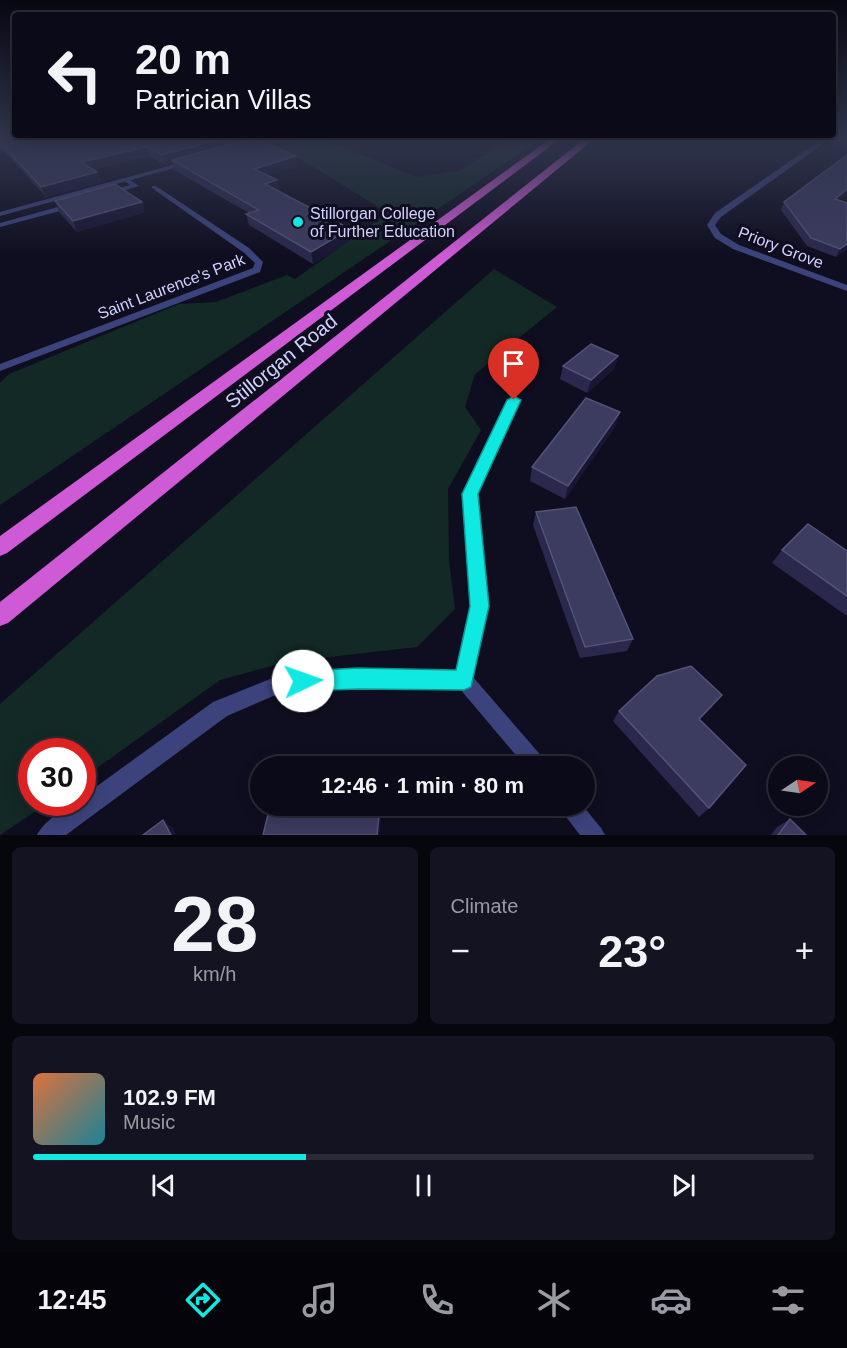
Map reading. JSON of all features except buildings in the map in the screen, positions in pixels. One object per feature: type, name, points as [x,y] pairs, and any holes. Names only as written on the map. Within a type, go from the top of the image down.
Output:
[{"type":"highway","name":"Stillorgan Road","points":[[0,547],[504,178]]},
{"type":"highway","name":"Stillorgan Road","points":[[0,616],[543,178]]},
{"type":"street","points":[[0,214],[133,178]]},
{"type":"street","name":"Priory Grove","points":[[771,178],[718,215],[711,225],[718,236],[736,246],[847,288]]},
{"type":"street","points":[[102,196],[136,186],[126,180]]},
{"type":"street","name":"Saint Laurence's Park","points":[[0,368],[257,270],[259,262],[246,250],[154,187]]},
{"type":"street","points":[[0,225],[79,202]]},
{"type":"street","points":[[464,680],[480,606],[470,494],[514,400]]},
{"type":"street","points":[[48,835],[220,709],[285,682],[358,678],[464,680],[529,756]]},
{"type":"street","points":[[578,816],[594,835]]},
{"type":"green space","points":[[331,178],[483,178],[0,505],[0,383],[9,374],[179,304],[216,302],[287,275],[295,279],[388,213]]},
{"type":"green space","points":[[494,269],[557,307],[475,374],[465,407],[481,430],[448,489],[449,561],[455,609],[417,647],[286,662],[220,680],[96,769],[96,738],[18,738],[18,816],[28,816],[0,835],[0,704]]},
{"type":"place","name":"Stillorgan College of Further Education","points":[[298,222]]},
{"type":"route","points":[[303,681],[358,678],[464,680],[480,606],[470,494],[514,400]]}]
